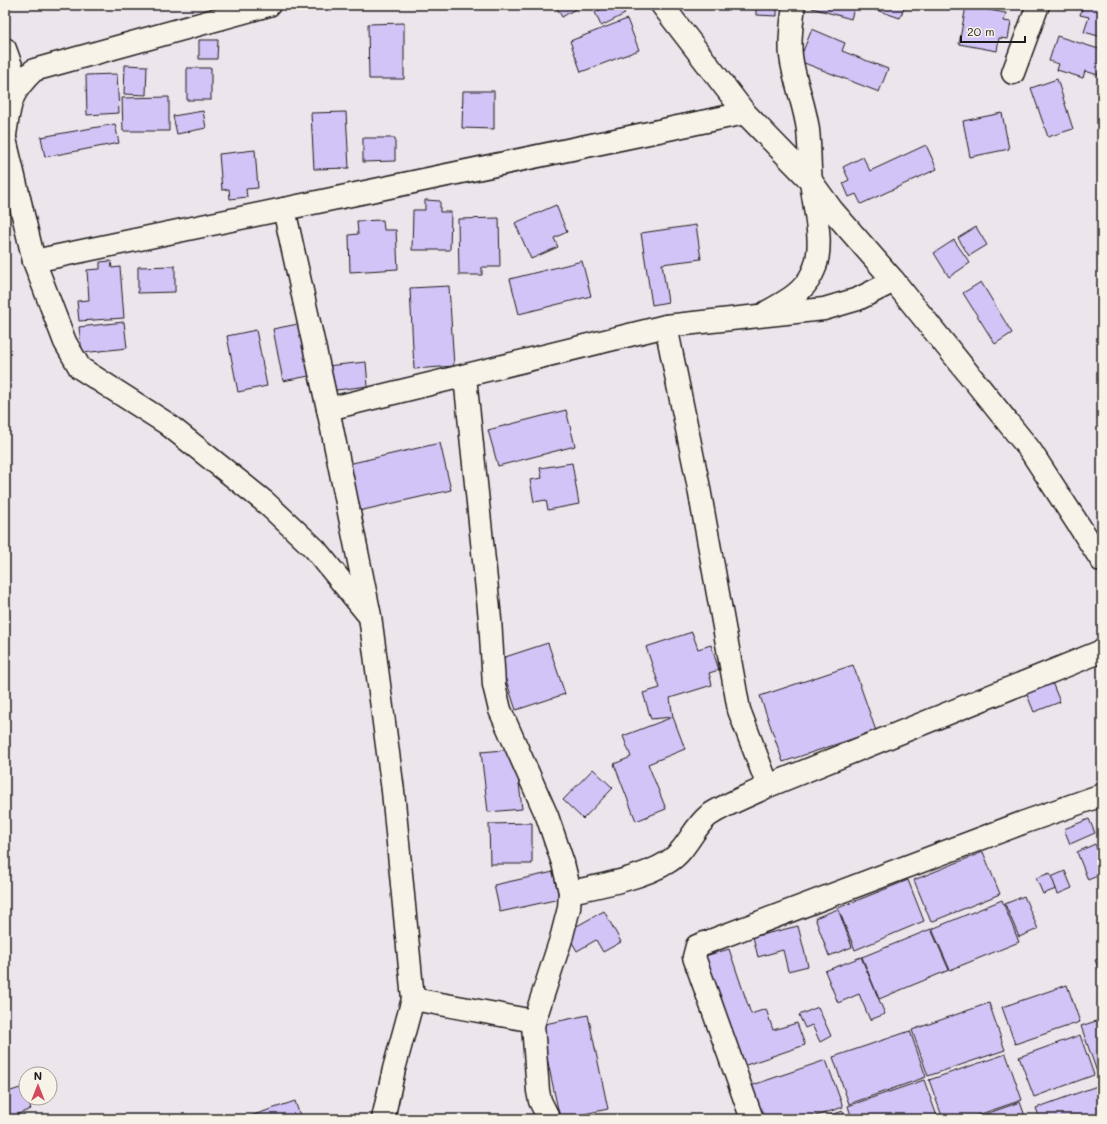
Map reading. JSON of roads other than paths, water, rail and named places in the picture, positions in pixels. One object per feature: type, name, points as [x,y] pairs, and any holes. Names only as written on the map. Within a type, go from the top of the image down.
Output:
[{"type":"street","points":[[5,135],[11,101],[18,85],[34,70],[269,5]]},
{"type":"street","points":[[662,5],[745,113],[811,181],[832,210],[894,281],[1030,450],[1102,561]]},
{"type":"street","points":[[760,315],[788,300],[806,284],[813,272],[818,254],[817,211],[811,181],[808,129],[791,56],[791,26],[794,5]]},
{"type":"street","points":[[1013,73],[1038,5]]},
{"type":"street","points":[[5,49],[18,85]]},
{"type":"street","points":[[34,261],[745,113]]},
{"type":"street","points":[[5,139],[34,261],[65,342],[80,368],[166,423],[265,502],[315,549],[370,616]]},
{"type":"street","points":[[284,209],[328,409],[370,616],[393,791],[413,999],[394,1069],[384,1119]]},
{"type":"street","points":[[328,409],[466,377],[666,326],[824,309],[858,299],[894,281]]},
{"type":"street","points":[[666,326],[698,484],[739,710],[768,786]]},
{"type":"street","points":[[466,377],[490,619],[494,685],[500,710],[546,816],[563,863],[570,892],[569,908],[561,939],[534,1021],[538,1091],[540,1101],[549,1119]]},
{"type":"street","points":[[570,892],[600,886],[652,870],[668,862],[680,853],[708,817],[768,786],[1102,651]]},
{"type":"street","points":[[752,1119],[694,957],[697,946],[1014,826],[1102,795]]},
{"type":"street","points":[[413,999],[534,1021]]}]
